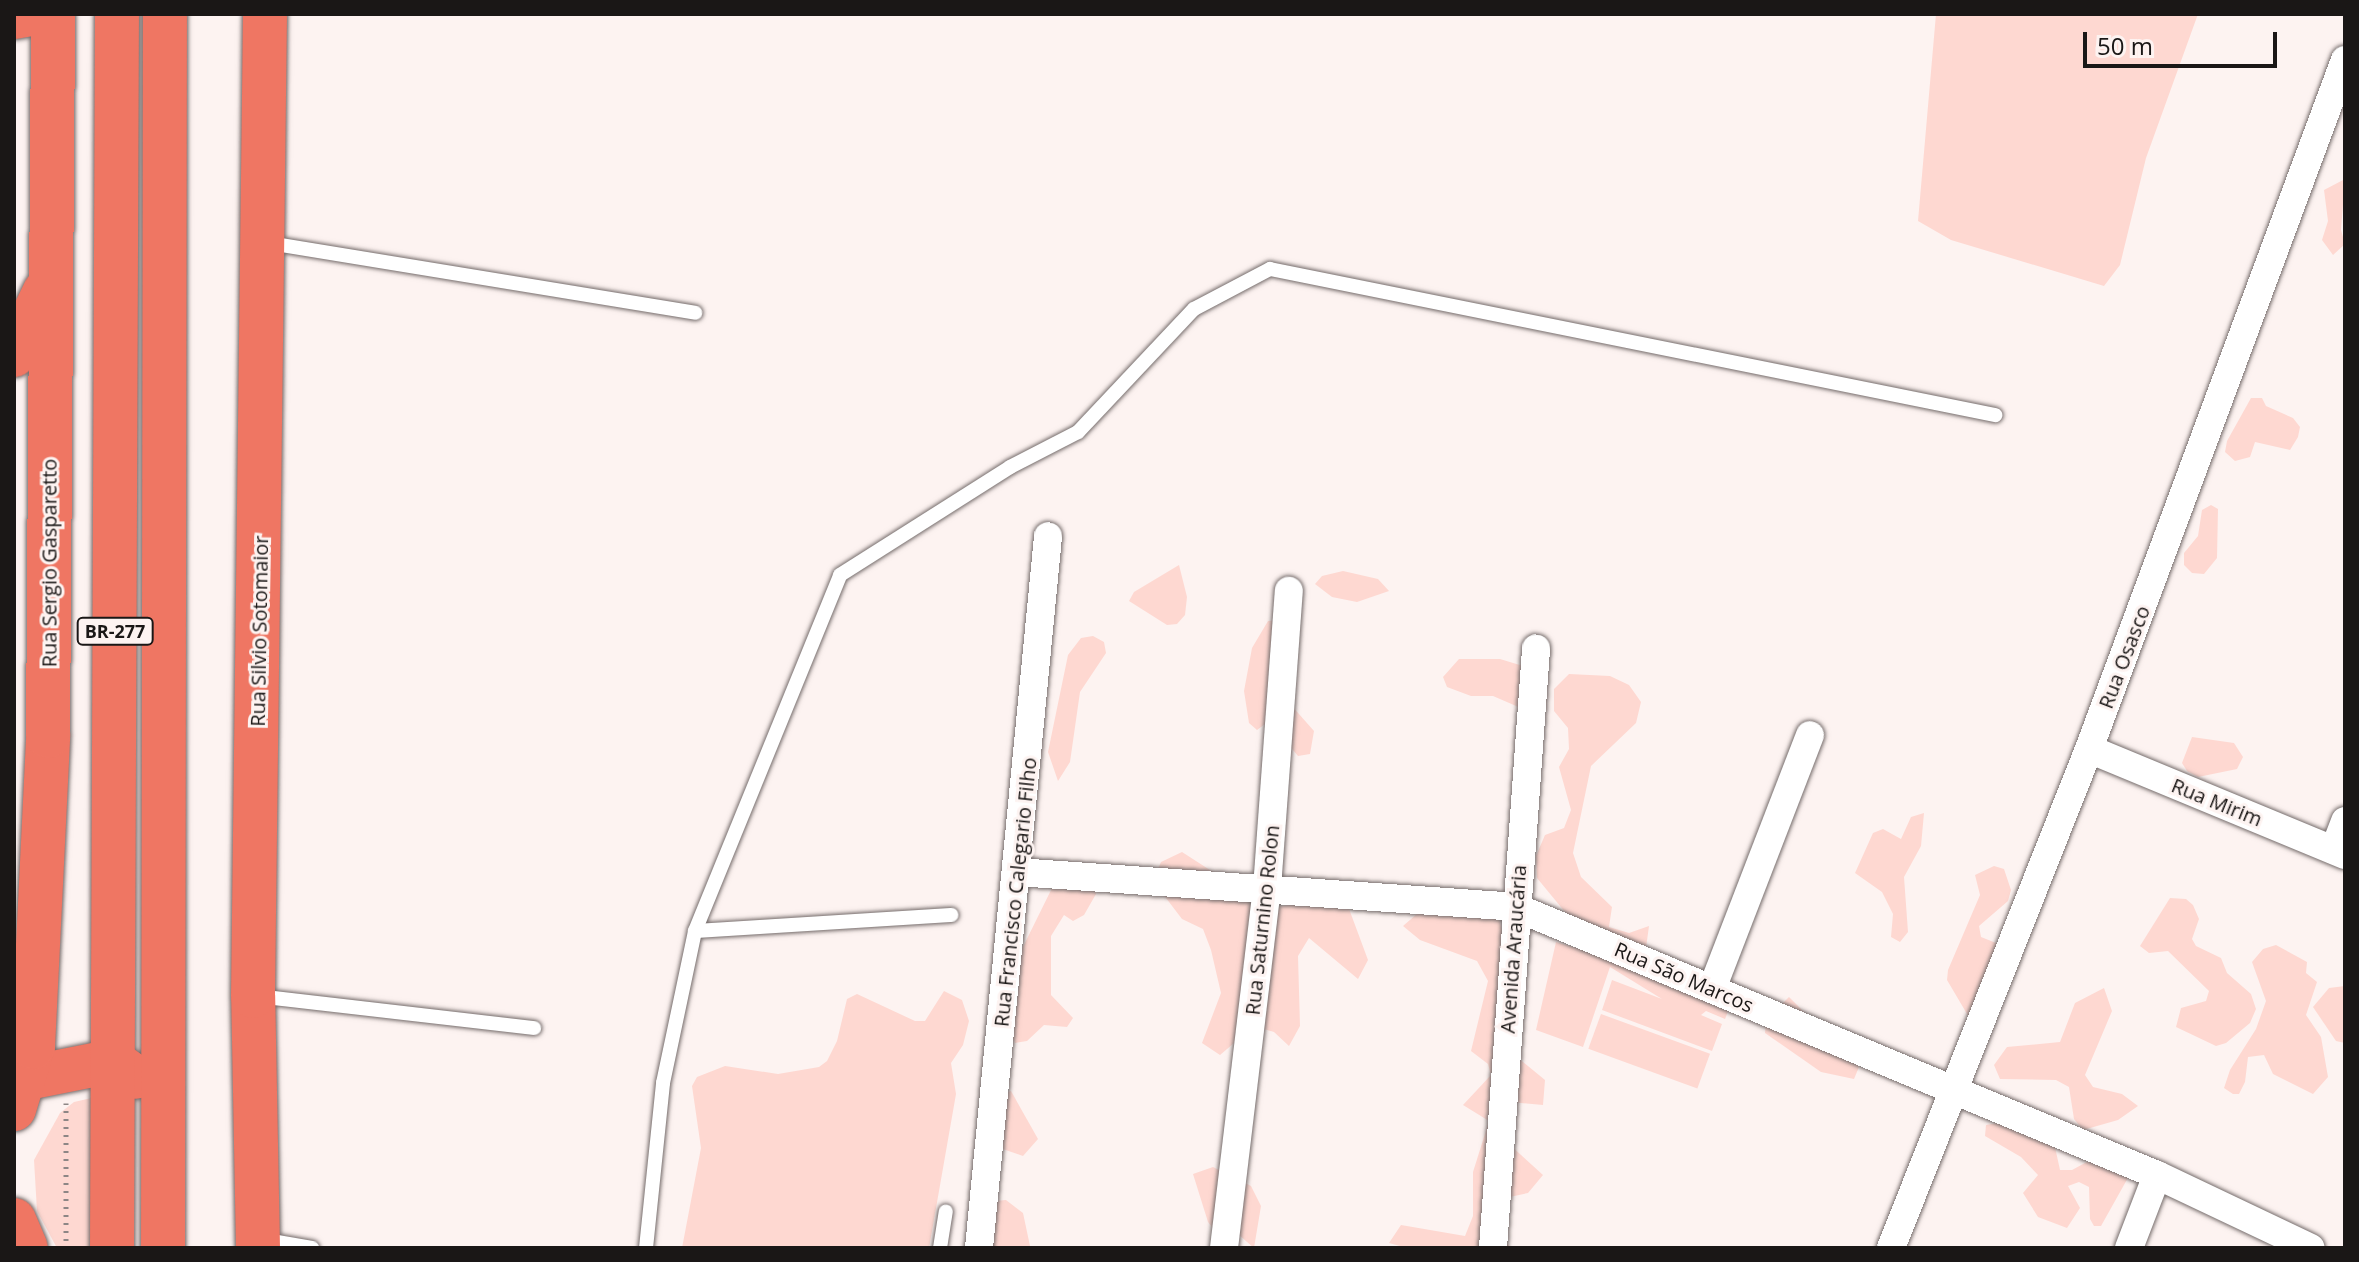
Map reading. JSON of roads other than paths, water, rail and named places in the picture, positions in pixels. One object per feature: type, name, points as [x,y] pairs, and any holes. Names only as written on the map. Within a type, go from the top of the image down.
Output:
[{"type":"highway","points":[[14,17],[31,14]]},
{"type":"highway","name":"Rua Sergio Gasparetto","points":[[21,1093],[46,780],[53,14]]},
{"type":"highway","name":"BR-277","points":[[112,1248],[117,14]]},
{"type":"highway","name":"BR-277","points":[[163,1248],[165,14]]},
{"type":"highway","name":"Rua Silvio Sotomaior","points":[[258,1243],[253,996],[266,242],[265,14]]},
{"type":"highway","points":[[14,355],[51,278]]},
{"type":"highway","points":[[14,737],[46,780]]},
{"type":"highway","points":[[21,1093],[113,1061],[141,1081],[146,1101],[148,1248]]},
{"type":"highway","points":[[14,1220],[26,1248]]},
{"type":"street","name":"Rua Osasco","points":[[1891,1248],[2089,749],[2345,60]]},
{"type":"street","name":"Rua Francisco Calegario Filho","points":[[979,1248],[1048,536]]},
{"type":"street","name":"Rua Saturnino Rolon","points":[[1224,1248],[1267,888],[1289,591]]},
{"type":"street","name":"Avenida Araucária","points":[[1493,1248],[1515,907],[1536,649]]},
{"type":"street","points":[[1712,989],[1810,735]]},
{"type":"street","name":"Rua Mirim","points":[[2089,749],[2340,852]]},
{"type":"street","points":[[2340,852],[2345,821]]},
{"type":"street","name":"Rua São Marcos","points":[[1017,872],[1515,907],[2157,1175],[2311,1248]]},
{"type":"street","points":[[2129,1248],[2157,1175]]},
{"type":"lane","points":[[266,242],[695,313]]},
{"type":"lane","points":[[646,1248],[663,1083],[695,931],[840,575],[1010,467],[1078,432],[1194,309],[1270,269],[1995,415]]},
{"type":"lane","points":[[695,931],[952,915]]},
{"type":"lane","points":[[253,996],[534,1028]]},
{"type":"lane","points":[[940,1248],[946,1211]]},
{"type":"lane","points":[[258,1243],[312,1248]]}]
